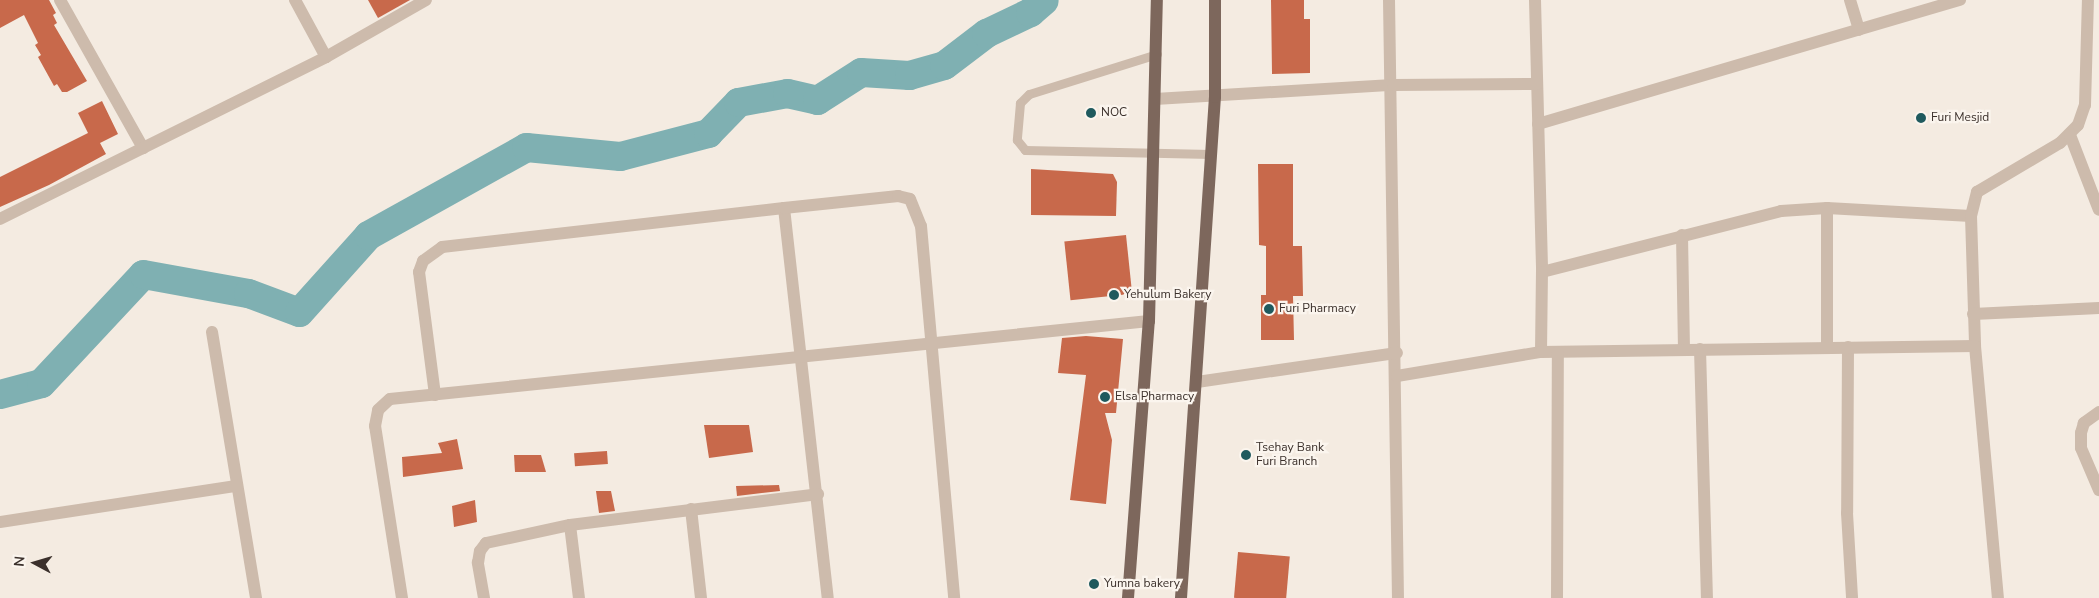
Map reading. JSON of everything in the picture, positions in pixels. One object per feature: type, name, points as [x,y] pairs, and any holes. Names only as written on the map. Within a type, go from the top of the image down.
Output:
[{"type":"main road","points":[[1128,598],[1149,321],[1157,0]]},
{"type":"main road","points":[[1181,598],[1215,96],[1214,0]]},
{"type":"street","points":[[60,0],[143,148]]},
{"type":"street","points":[[295,0],[326,57]]},
{"type":"street","points":[[0,219],[326,57],[426,0]]},
{"type":"street","points":[[1389,0],[1393,85],[1398,598]]},
{"type":"street","points":[[1535,0],[1542,272],[1541,352]]},
{"type":"street","points":[[1850,0],[1859,30]]},
{"type":"street","points":[[1538,124],[1859,30],[1953,0],[1960,0]]},
{"type":"street","points":[[1998,598],[1975,346],[1971,216],[1977,192],[1987,184],[2070,135],[2078,125],[2085,105],[2088,0]]},
{"type":"street","points":[[1155,99],[1393,85],[1537,84]]},
{"type":"street","points":[[2070,135],[2099,210]]},
{"type":"street","points":[[436,395],[419,272],[423,261],[442,248],[898,196],[910,199],[921,226],[954,598]]},
{"type":"street","points":[[784,208],[818,494],[828,598]]},
{"type":"street","points":[[1542,272],[1781,211],[1827,208],[1971,216]]},
{"type":"street","points":[[1827,208],[1827,347]]},
{"type":"street","points":[[1682,235],[1684,350]]},
{"type":"street","points":[[1973,314],[2099,308]]},
{"type":"street","points":[[402,598],[375,426],[383,402],[932,341],[1149,321]]},
{"type":"street","points":[[212,332],[256,598]]},
{"type":"street","points":[[1397,376],[1541,352],[1975,346]]},
{"type":"street","points":[[1848,347],[1847,513],[1852,598]]},
{"type":"street","points":[[1700,349],[1707,598]]},
{"type":"street","points":[[1557,598],[1558,352]]},
{"type":"street","points":[[1197,382],[1397,353]]},
{"type":"street","points":[[2099,412],[2084,423],[2081,433],[2081,448],[2099,490]]},
{"type":"street","points":[[0,522],[236,486]]},
{"type":"street","points":[[484,598],[478,563],[480,551],[486,542],[570,525],[818,494]]},
{"type":"street","points":[[691,509],[701,598]]},
{"type":"street","points":[[570,525],[579,598]]},
{"type":"lane","points":[[1157,54],[1029,94],[1020,103],[1016,120],[1017,140],[1025,150],[1211,154]]},
{"type":"building","points":[[0,0],[49,0],[56,13],[53,15],[57,23],[54,25],[87,81],[67,92],[62,92],[57,84],[54,86],[38,57],[41,55],[35,45],[38,43],[24,15],[0,28]]},
{"type":"building","points":[[368,0],[410,0],[378,18]]},
{"type":"building","points":[[1271,0],[1304,0],[1304,19],[1310,19],[1310,73],[1272,74]]},
{"type":"building","points":[[102,101],[118,134],[100,143],[106,154],[49,185],[0,207],[0,177],[88,133],[78,113]]},
{"type":"building","points":[[1258,164],[1293,164],[1293,246],[1302,246],[1303,296],[1293,296],[1294,340],[1261,340],[1261,295],[1266,295],[1266,246],[1259,245]]},
{"type":"building","points":[[1031,169],[1113,174],[1117,182],[1116,216],[1031,215]]},
{"type":"building","points":[[1126,235],[1132,294],[1071,300],[1064,241]]},
{"type":"building","points":[[1086,336],[1123,339],[1116,413],[1105,413],[1112,440],[1106,504],[1070,500],[1086,375],[1058,373],[1062,338]]},
{"type":"building","points":[[704,425],[749,425],[753,452],[709,458]]},
{"type":"building","points":[[457,439],[463,469],[403,477],[402,457],[442,453],[438,443]]},
{"type":"building","points":[[607,451],[608,464],[575,466],[574,453]]},
{"type":"building","points":[[514,455],[541,455],[546,472],[515,472]]},
{"type":"building","points":[[779,485],[780,491],[737,496],[736,486]]},
{"type":"building","points":[[596,491],[611,491],[615,511],[599,513]]},
{"type":"building","points":[[475,500],[477,522],[454,527],[452,506]]},
{"type":"building","points":[[1238,552],[1290,557],[1286,598],[1234,598]]},
{"type":"waterway","points":[[0,394],[41,383],[143,274],[248,293],[299,312],[368,235],[526,147],[620,156],[708,133],[738,102],[787,93],[817,100],[861,72],[909,75],[944,65],[986,33],[1030,12],[1044,0]]},
{"type":"place","name":"NOC","points":[[1091,113]]},
{"type":"place","name":"Furi Mesjid","points":[[1921,118]]},
{"type":"place","name":"Yehulum Bakery","points":[[1114,295]]},
{"type":"place","name":"Furi Pharmacy","points":[[1269,309]]},
{"type":"place","name":"Elsa Pharmacy","points":[[1105,397]]},
{"type":"place","name":"Tsehay Bank Furi Branch","points":[[1246,455]]},
{"type":"place","name":"Yumna bakery","points":[[1094,584]]}]
